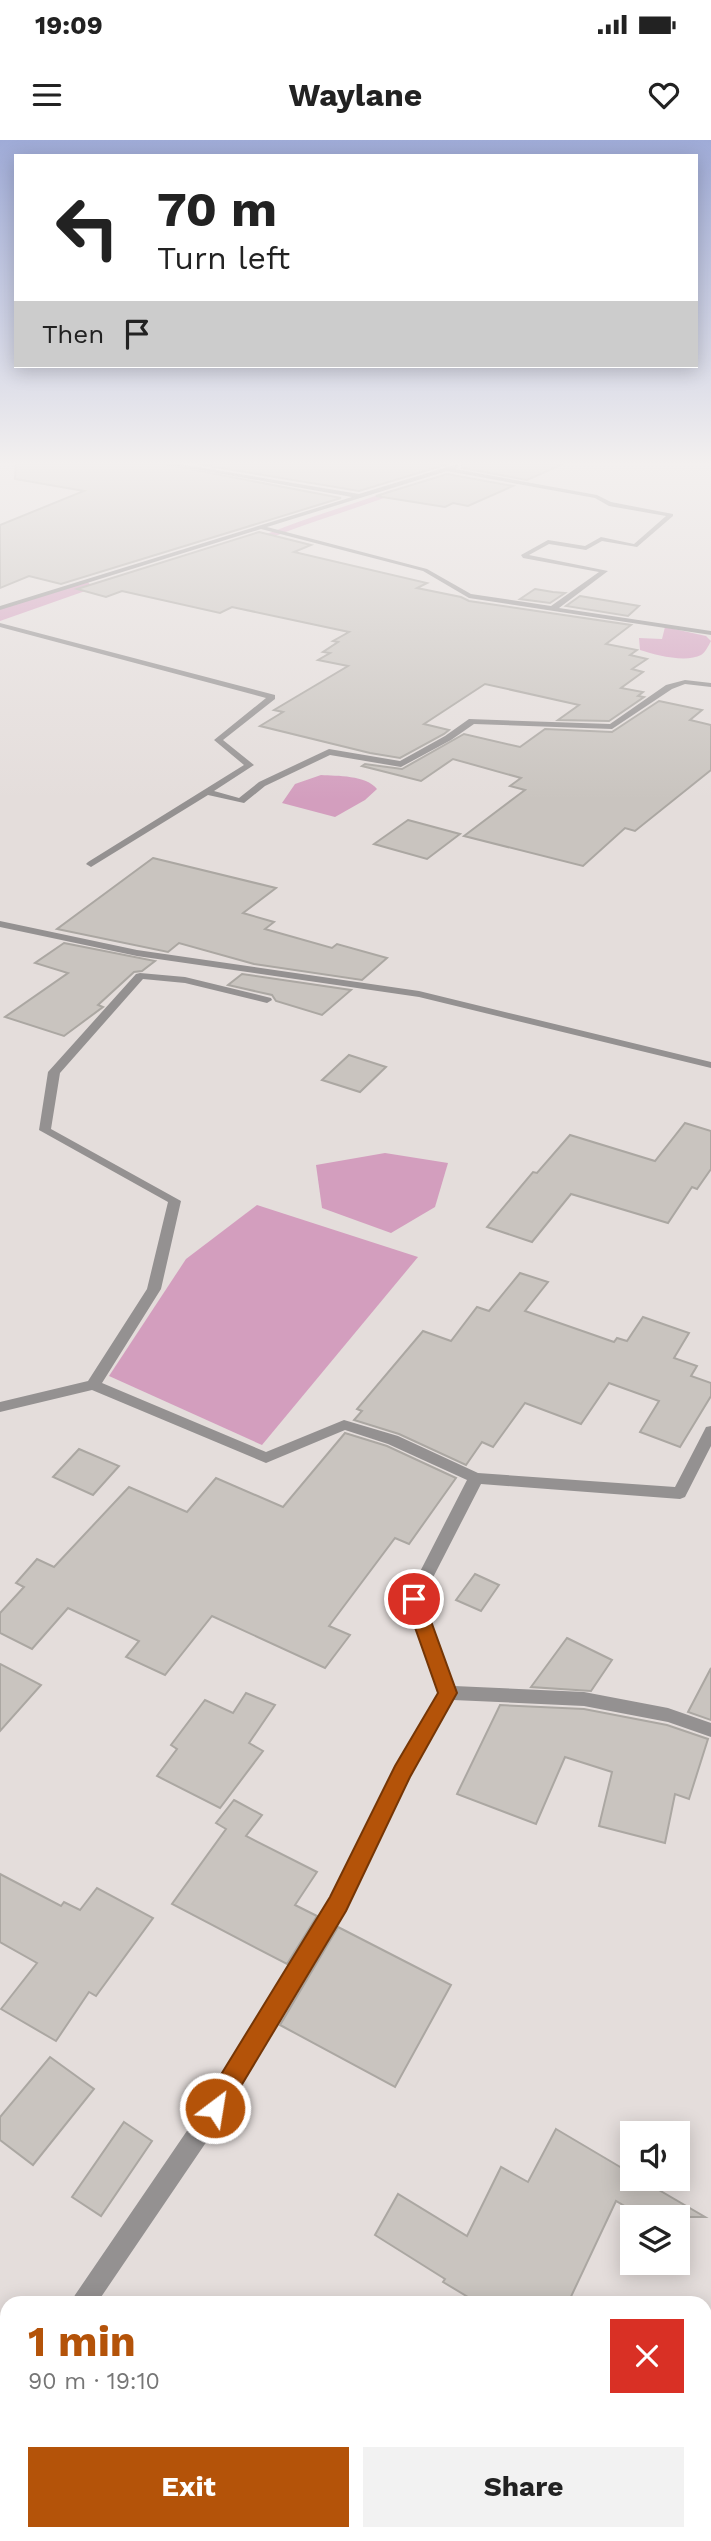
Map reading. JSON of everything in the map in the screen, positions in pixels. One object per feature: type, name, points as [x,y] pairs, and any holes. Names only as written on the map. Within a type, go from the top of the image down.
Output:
[{"type":"street","points":[[0,608],[105,576]]},
{"type":"street","points":[[435,576],[469,596],[711,634]]},
{"type":"street","points":[[552,609],[598,576]]},
{"type":"street","points":[[0,625],[272,697],[218,740],[250,765],[91,864]]},
{"type":"street","points":[[206,792],[241,801],[262,784],[328,752],[401,764],[448,738],[471,721],[612,727],[669,687],[685,682],[711,685],[711,673]]},
{"type":"street","points":[[0,924],[137,953],[419,994],[711,1065]]},
{"type":"street","points":[[93,1385],[154,1289],[175,1202],[45,1130],[54,1072],[141,976],[185,980],[267,999]]},
{"type":"street","points":[[0,1408],[93,1385],[266,1458],[344,1425],[393,1440],[476,1478],[680,1493],[711,1431]]},
{"type":"street","points":[[88,2296],[201,2130],[338,1904],[403,1772],[448,1693],[414,1599],[476,1478]]},
{"type":"street","points":[[448,1693],[584,1699],[668,1715],[711,1730]]},
{"type":"shaded area","points":[[665,627],[706,636],[711,641],[703,654],[695,657],[662,656],[640,650],[639,638],[662,639]]},
{"type":"shaded area","points":[[321,775],[359,779],[377,789],[365,800],[335,817],[282,803],[295,784]]},
{"type":"shaded area","points":[[385,1153],[448,1163],[435,1207],[391,1233],[322,1208],[316,1165]]},
{"type":"shaded area","points":[[257,1205],[418,1257],[262,1445],[109,1376],[186,1259]]},
{"type":"building","points":[[0,576],[29,576],[0,588]]},
{"type":"building","points":[[29,576],[87,576],[61,584]]},
{"type":"building","points":[[118,576],[397,576],[427,583],[417,588],[469,601],[631,625],[606,644],[637,650],[630,655],[647,659],[632,669],[643,672],[621,688],[643,692],[638,696],[644,697],[609,721],[558,720],[579,705],[485,684],[424,724],[449,730],[444,734],[400,758],[370,753],[260,726],[283,712],[274,710],[348,666],[318,660],[330,653],[323,652],[338,642],[333,641],[349,632],[232,607],[220,613],[122,591],[106,597],[77,589]]},
{"type":"building","points":[[535,589],[565,593],[550,603],[520,599]]},
{"type":"building","points":[[580,596],[639,606],[628,616],[566,606]]},
{"type":"building","points":[[659,701],[702,710],[690,720],[711,725],[711,770],[635,831],[625,828],[583,866],[464,836],[525,790],[510,786],[521,778],[453,759],[421,781],[362,766],[365,764],[402,769],[464,734],[520,747],[545,729],[612,732]]},
{"type":"building","points":[[408,820],[460,834],[427,859],[374,844]]},
{"type":"building","points":[[153,858],[276,888],[243,913],[274,922],[265,929],[332,948],[337,944],[387,958],[362,980],[254,964],[179,943],[168,952],[57,929]]},
{"type":"building","points":[[64,943],[155,961],[142,971],[134,972],[98,1005],[103,1007],[64,1036],[5,1017],[68,973],[35,963]]},
{"type":"building","points":[[242,974],[351,990],[322,1015],[276,1001],[272,995],[228,985]]},
{"type":"building","points":[[349,1055],[386,1067],[360,1092],[322,1080]]},
{"type":"building","points":[[685,1123],[711,1131],[711,1169],[697,1189],[692,1187],[668,1223],[571,1194],[532,1242],[487,1227],[533,1172],[537,1173],[570,1135],[655,1161]]},
{"type":"building","points":[[520,1273],[548,1282],[525,1311],[614,1342],[617,1338],[627,1341],[643,1317],[689,1333],[674,1358],[697,1366],[691,1376],[711,1383],[711,1396],[680,1447],[640,1432],[659,1401],[609,1383],[581,1424],[525,1403],[493,1447],[482,1442],[466,1465],[399,1434],[354,1420],[362,1411],[357,1409],[423,1331],[451,1341],[477,1307],[489,1311]]},
{"type":"building","points":[[345,1433],[387,1446],[456,1478],[409,1544],[395,1538],[329,1626],[350,1635],[325,1668],[212,1616],[165,1675],[126,1657],[139,1641],[68,1608],[32,1649],[0,1633],[0,1613],[24,1587],[16,1583],[37,1559],[54,1567],[129,1487],[187,1512],[216,1478],[283,1507]]},
{"type":"building","points":[[79,1449],[119,1466],[93,1495],[53,1477]]},
{"type":"building","points":[[475,1574],[499,1585],[481,1611],[456,1600]]},
{"type":"building","points":[[567,1638],[612,1660],[591,1691],[531,1687]]},
{"type":"building","points":[[0,1664],[41,1685],[0,1731]]},
{"type":"building","points":[[711,1668],[711,1720],[688,1712]]},
{"type":"building","points":[[246,1693],[275,1705],[249,1743],[263,1751],[220,1808],[157,1776],[177,1749],[171,1745],[205,1700],[233,1713]]},
{"type":"building","points":[[500,1705],[584,1709],[667,1725],[708,1739],[689,1799],[675,1794],[665,1843],[599,1826],[612,1772],[565,1757],[536,1824],[457,1794]]},
{"type":"building","points":[[234,1800],[262,1815],[246,1836],[317,1872],[295,1905],[317,1916],[287,1964],[172,1904],[226,1829],[216,1823]]},
{"type":"building","points":[[0,1874],[61,1906],[64,1902],[80,1910],[97,1888],[153,1918],[96,1996],[89,1992],[56,2041],[1,2009],[37,1963],[0,1942]]},
{"type":"building","points":[[338,1927],[451,1985],[395,2087],[280,2025]]},
{"type":"building","points":[[50,2057],[94,2089],[33,2165],[0,2140],[0,2117]]},
{"type":"building","points":[[124,2122],[152,2141],[101,2216],[72,2197]]},
{"type":"building","points":[[556,2129],[620,2167],[620,2191],[661,2191],[684,2205],[623,2205],[616,2201],[571,2296],[466,2296],[443,2282],[445,2279],[375,2235],[398,2194],[467,2236],[501,2167],[528,2182]]},
{"type":"building","points":[[690,2208],[705,2217],[690,2217]]},
{"type":"waterway","points":[[0,615],[82,586]]},
{"type":"route","points":[[215,2108],[338,1904],[403,1772],[448,1693],[414,1599]]}]
